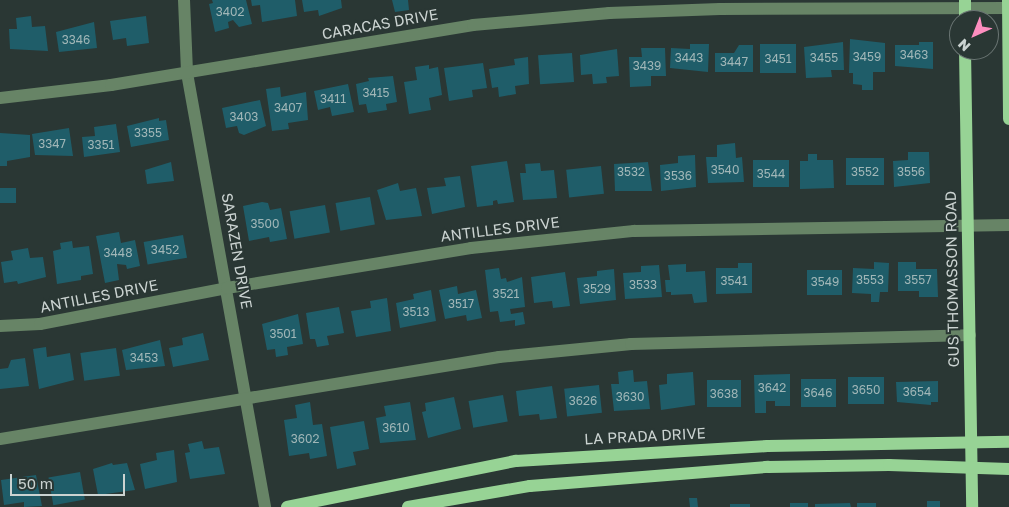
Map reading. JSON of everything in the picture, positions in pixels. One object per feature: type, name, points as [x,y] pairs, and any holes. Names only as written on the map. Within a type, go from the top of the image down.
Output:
[{"type":"main road","points":[[1008,4],[1009,119]]},
{"type":"main road","name":"GUS THOMASSON ROAD","points":[[965,60],[972,507]]},
{"type":"main road","name":"LA PRADA DRIVE","points":[[287,507],[516,461],[748,447],[1009,442]]},
{"type":"main road","points":[[748,447],[750,469]]},
{"type":"main road","points":[[408,507],[530,486],[750,469],[888,465],[970,469],[1009,468]]},
{"type":"street","name":"SARAZEN DRIVE","points":[[184,0],[187,73],[265,507]]},
{"type":"street","name":"CARACAS DRIVE","points":[[0,98],[25,97],[187,73],[473,25],[599,14],[720,9],[965,9],[1008,4]]},
{"type":"street","name":"ANTILLES DRIVE","points":[[0,326],[40,324],[227,288],[471,248],[634,231],[1009,225]]},
{"type":"street","points":[[0,439],[247,400],[498,356],[631,344],[970,335]]},
{"type":"building","points":[[212,0],[246,0],[252,24],[239,27],[233,20],[228,22],[229,28],[215,32],[209,4],[213,3]]},
{"type":"building","points":[[251,0],[295,0],[297,16],[262,22],[260,5],[252,6]]},
{"type":"building","points":[[302,0],[341,0],[342,8],[319,16],[318,10],[304,12]]},
{"type":"building","points":[[392,0],[408,0],[409,10],[395,12]]},
{"type":"building","points":[[31,16],[32,27],[45,26],[48,51],[10,49],[9,29],[17,29],[16,18]]},
{"type":"building","points":[[146,16],[149,43],[127,46],[126,38],[113,40],[110,21]]},
{"type":"building","points":[[94,22],[97,48],[59,52],[56,32]]},
{"type":"building","points":[[850,39],[885,43],[885,72],[873,72],[873,90],[862,90],[862,85],[853,84],[853,73],[849,73]]},
{"type":"building","points":[[843,42],[844,70],[831,70],[832,77],[806,78],[804,47]]},
{"type":"building","points":[[919,42],[933,42],[933,69],[895,66],[895,45],[919,45]]},
{"type":"building","points":[[690,44],[709,44],[708,72],[670,68],[671,48],[690,49]]},
{"type":"building","points":[[760,44],[796,44],[796,73],[760,73]]},
{"type":"building","points":[[739,45],[753,45],[753,72],[715,72],[715,53],[734,53]]},
{"type":"building","points":[[641,48],[665,48],[666,76],[651,76],[651,86],[630,87],[629,57],[642,57]]},
{"type":"building","points":[[617,49],[619,76],[606,77],[607,83],[593,84],[592,74],[581,75],[580,55]]},
{"type":"building","points":[[572,53],[574,82],[540,84],[538,55]]},
{"type":"building","points":[[528,57],[529,84],[515,86],[516,94],[499,97],[498,87],[492,88],[489,69],[515,65],[514,59]]},
{"type":"building","points":[[483,63],[487,88],[472,90],[473,97],[449,101],[444,68]]},
{"type":"building","points":[[429,65],[429,69],[438,67],[442,95],[429,98],[431,110],[409,114],[404,82],[417,80],[415,67]]},
{"type":"building","points":[[393,76],[397,102],[386,104],[387,110],[368,113],[366,104],[359,105],[356,84],[369,81],[368,78]]},
{"type":"building","points":[[348,84],[354,112],[332,116],[330,107],[318,110],[314,91]]},
{"type":"building","points":[[280,87],[281,97],[306,92],[308,120],[288,123],[289,129],[272,131],[266,89]]},
{"type":"building","points":[[260,100],[266,126],[244,135],[239,133],[237,126],[226,128],[222,108]]},
{"type":"building","points":[[159,118],[159,121],[166,120],[169,140],[131,147],[127,126]]},
{"type":"building","points":[[116,124],[120,152],[84,157],[82,137],[95,136],[94,127]]},
{"type":"building","points":[[69,128],[73,156],[35,155],[32,134]]},
{"type":"building","points":[[0,133],[30,135],[30,157],[7,161],[7,166],[0,166]]},
{"type":"building","points":[[735,143],[736,158],[742,157],[744,182],[708,183],[706,157],[717,157],[717,145]]},
{"type":"building","points":[[908,152],[929,152],[930,183],[894,187],[893,161],[908,160]]},
{"type":"building","points":[[808,154],[817,154],[817,160],[833,160],[834,188],[800,189],[800,161],[808,161]]},
{"type":"building","points":[[695,155],[696,187],[661,191],[660,165],[678,163],[678,156]]},
{"type":"building","points":[[846,158],[884,158],[884,185],[846,185]]},
{"type":"building","points":[[753,160],[789,160],[789,187],[753,187]]},
{"type":"building","points":[[507,161],[514,202],[498,204],[497,200],[493,201],[493,205],[477,207],[471,166]]},
{"type":"building","points":[[171,162],[174,181],[147,184],[145,170]]},
{"type":"building","points":[[648,162],[652,191],[615,191],[614,164]]},
{"type":"building","points":[[540,163],[541,171],[554,170],[557,198],[523,200],[520,173],[526,173],[525,164]]},
{"type":"building","points":[[601,166],[604,194],[569,198],[566,170]]},
{"type":"building","points":[[460,176],[465,207],[432,214],[427,188],[446,186],[444,178]]},
{"type":"building","points":[[398,183],[400,191],[416,188],[422,216],[386,220],[377,190]]},
{"type":"building","points":[[0,188],[16,188],[16,203],[0,203]]},
{"type":"building","points":[[370,197],[375,225],[340,231],[336,203]]},
{"type":"building","points":[[262,202],[268,203],[270,210],[281,208],[287,239],[270,242],[269,237],[249,241],[243,206]]},
{"type":"building","points":[[325,205],[330,233],[294,239],[290,211]]},
{"type":"building","points":[[119,232],[121,243],[135,240],[140,266],[127,269],[126,265],[117,264],[119,280],[105,283],[96,236]]},
{"type":"building","points":[[183,235],[187,258],[148,265],[144,242]]},
{"type":"building","points":[[72,241],[73,248],[89,246],[93,274],[81,276],[81,280],[57,284],[53,251],[61,249],[60,243]]},
{"type":"building","points":[[28,248],[30,258],[43,257],[46,277],[18,284],[17,281],[4,283],[1,262],[13,260],[11,251]]},
{"type":"building","points":[[874,262],[889,263],[888,292],[880,292],[879,302],[871,302],[871,294],[852,293],[853,268],[874,269]]},
{"type":"building","points":[[898,262],[916,262],[916,269],[937,269],[938,297],[919,297],[919,291],[898,291]]},
{"type":"building","points":[[738,263],[752,263],[752,293],[716,294],[716,268],[738,268]]},
{"type":"building","points":[[686,264],[686,272],[705,271],[707,302],[694,303],[692,294],[671,295],[671,292],[666,292],[665,280],[670,280],[668,265]]},
{"type":"building","points":[[659,265],[662,297],[625,299],[623,273],[641,272],[641,266]]},
{"type":"building","points":[[499,268],[501,279],[506,278],[507,282],[522,277],[525,307],[510,309],[511,314],[523,312],[525,324],[515,326],[515,320],[500,322],[498,311],[490,312],[485,270]]},
{"type":"building","points":[[614,269],[616,300],[580,304],[577,278],[597,276],[597,271]]},
{"type":"building","points":[[807,270],[842,270],[842,295],[807,295]]},
{"type":"building","points":[[565,272],[570,306],[553,308],[552,301],[534,303],[531,277]]},
{"type":"building","points":[[457,286],[458,294],[476,290],[482,318],[467,321],[466,315],[445,319],[439,290]]},
{"type":"building","points":[[431,290],[436,321],[400,328],[396,303],[414,299],[413,294]]},
{"type":"building","points":[[387,298],[391,331],[356,337],[351,311],[371,308],[370,301]]},
{"type":"building","points":[[339,307],[344,333],[327,336],[329,345],[317,347],[315,339],[310,339],[306,313]]},
{"type":"building","points":[[298,314],[303,344],[287,347],[288,355],[276,357],[275,349],[267,350],[262,324]]},
{"type":"building","points":[[203,333],[209,360],[173,367],[169,348],[183,345],[182,338]]},
{"type":"building","points":[[160,340],[165,366],[126,370],[122,350]]},
{"type":"building","points":[[46,347],[47,357],[70,353],[74,380],[39,389],[33,349]]},
{"type":"building","points":[[116,348],[120,376],[84,381],[80,353]]},
{"type":"building","points":[[25,358],[29,386],[0,389],[0,369],[8,368],[11,360]]},
{"type":"building","points":[[633,370],[634,382],[647,381],[650,409],[614,411],[611,384],[619,384],[618,372]]},
{"type":"building","points":[[693,372],[695,405],[661,410],[659,385],[667,384],[667,374]]},
{"type":"building","points":[[790,374],[790,406],[775,406],[775,401],[766,401],[766,413],[755,413],[754,375]]},
{"type":"building","points":[[848,377],[884,377],[884,404],[848,404]]},
{"type":"building","points":[[801,379],[836,379],[836,407],[801,407]]},
{"type":"building","points":[[707,380],[741,380],[741,407],[707,407]]},
{"type":"building","points":[[938,381],[938,402],[931,402],[931,405],[897,402],[896,382]]},
{"type":"building","points":[[599,385],[602,413],[567,417],[564,389]]},
{"type":"building","points":[[552,386],[557,418],[540,420],[539,414],[519,416],[516,391]]},
{"type":"building","points":[[503,395],[508,422],[473,428],[469,401]]},
{"type":"building","points":[[454,397],[461,429],[428,438],[422,412],[426,411],[425,403]]},
{"type":"building","points":[[310,402],[313,425],[322,424],[327,456],[310,459],[309,453],[289,456],[284,420],[297,418],[295,405]]},
{"type":"building","points":[[410,402],[416,440],[380,443],[376,418],[386,416],[384,406]]},
{"type":"building","points":[[364,421],[369,449],[353,452],[356,465],[337,469],[330,427]]},
{"type":"building","points":[[202,441],[204,449],[219,447],[225,474],[190,479],[185,453],[190,452],[188,444]]},
{"type":"building","points":[[174,450],[177,482],[145,489],[140,464],[157,460],[156,453]]},
{"type":"building","points":[[112,463],[113,465],[127,463],[135,490],[98,495],[93,469]]},
{"type":"building","points":[[80,472],[85,500],[53,505],[48,478]]},
{"type":"building","points":[[36,475],[42,506],[24,507],[24,502],[4,505],[1,480]]},
{"type":"building","points":[[689,498],[697,498],[698,507],[690,507]]},
{"type":"building","points":[[927,501],[940,501],[940,507],[927,507]]},
{"type":"building","points":[[790,503],[808,503],[808,507],[790,507]]},
{"type":"building","points":[[850,503],[851,507],[815,507],[815,504]]},
{"type":"building","points":[[857,503],[876,503],[876,507],[857,507]]},
{"type":"building","points":[[730,504],[750,504],[750,507],[730,507]]}]
